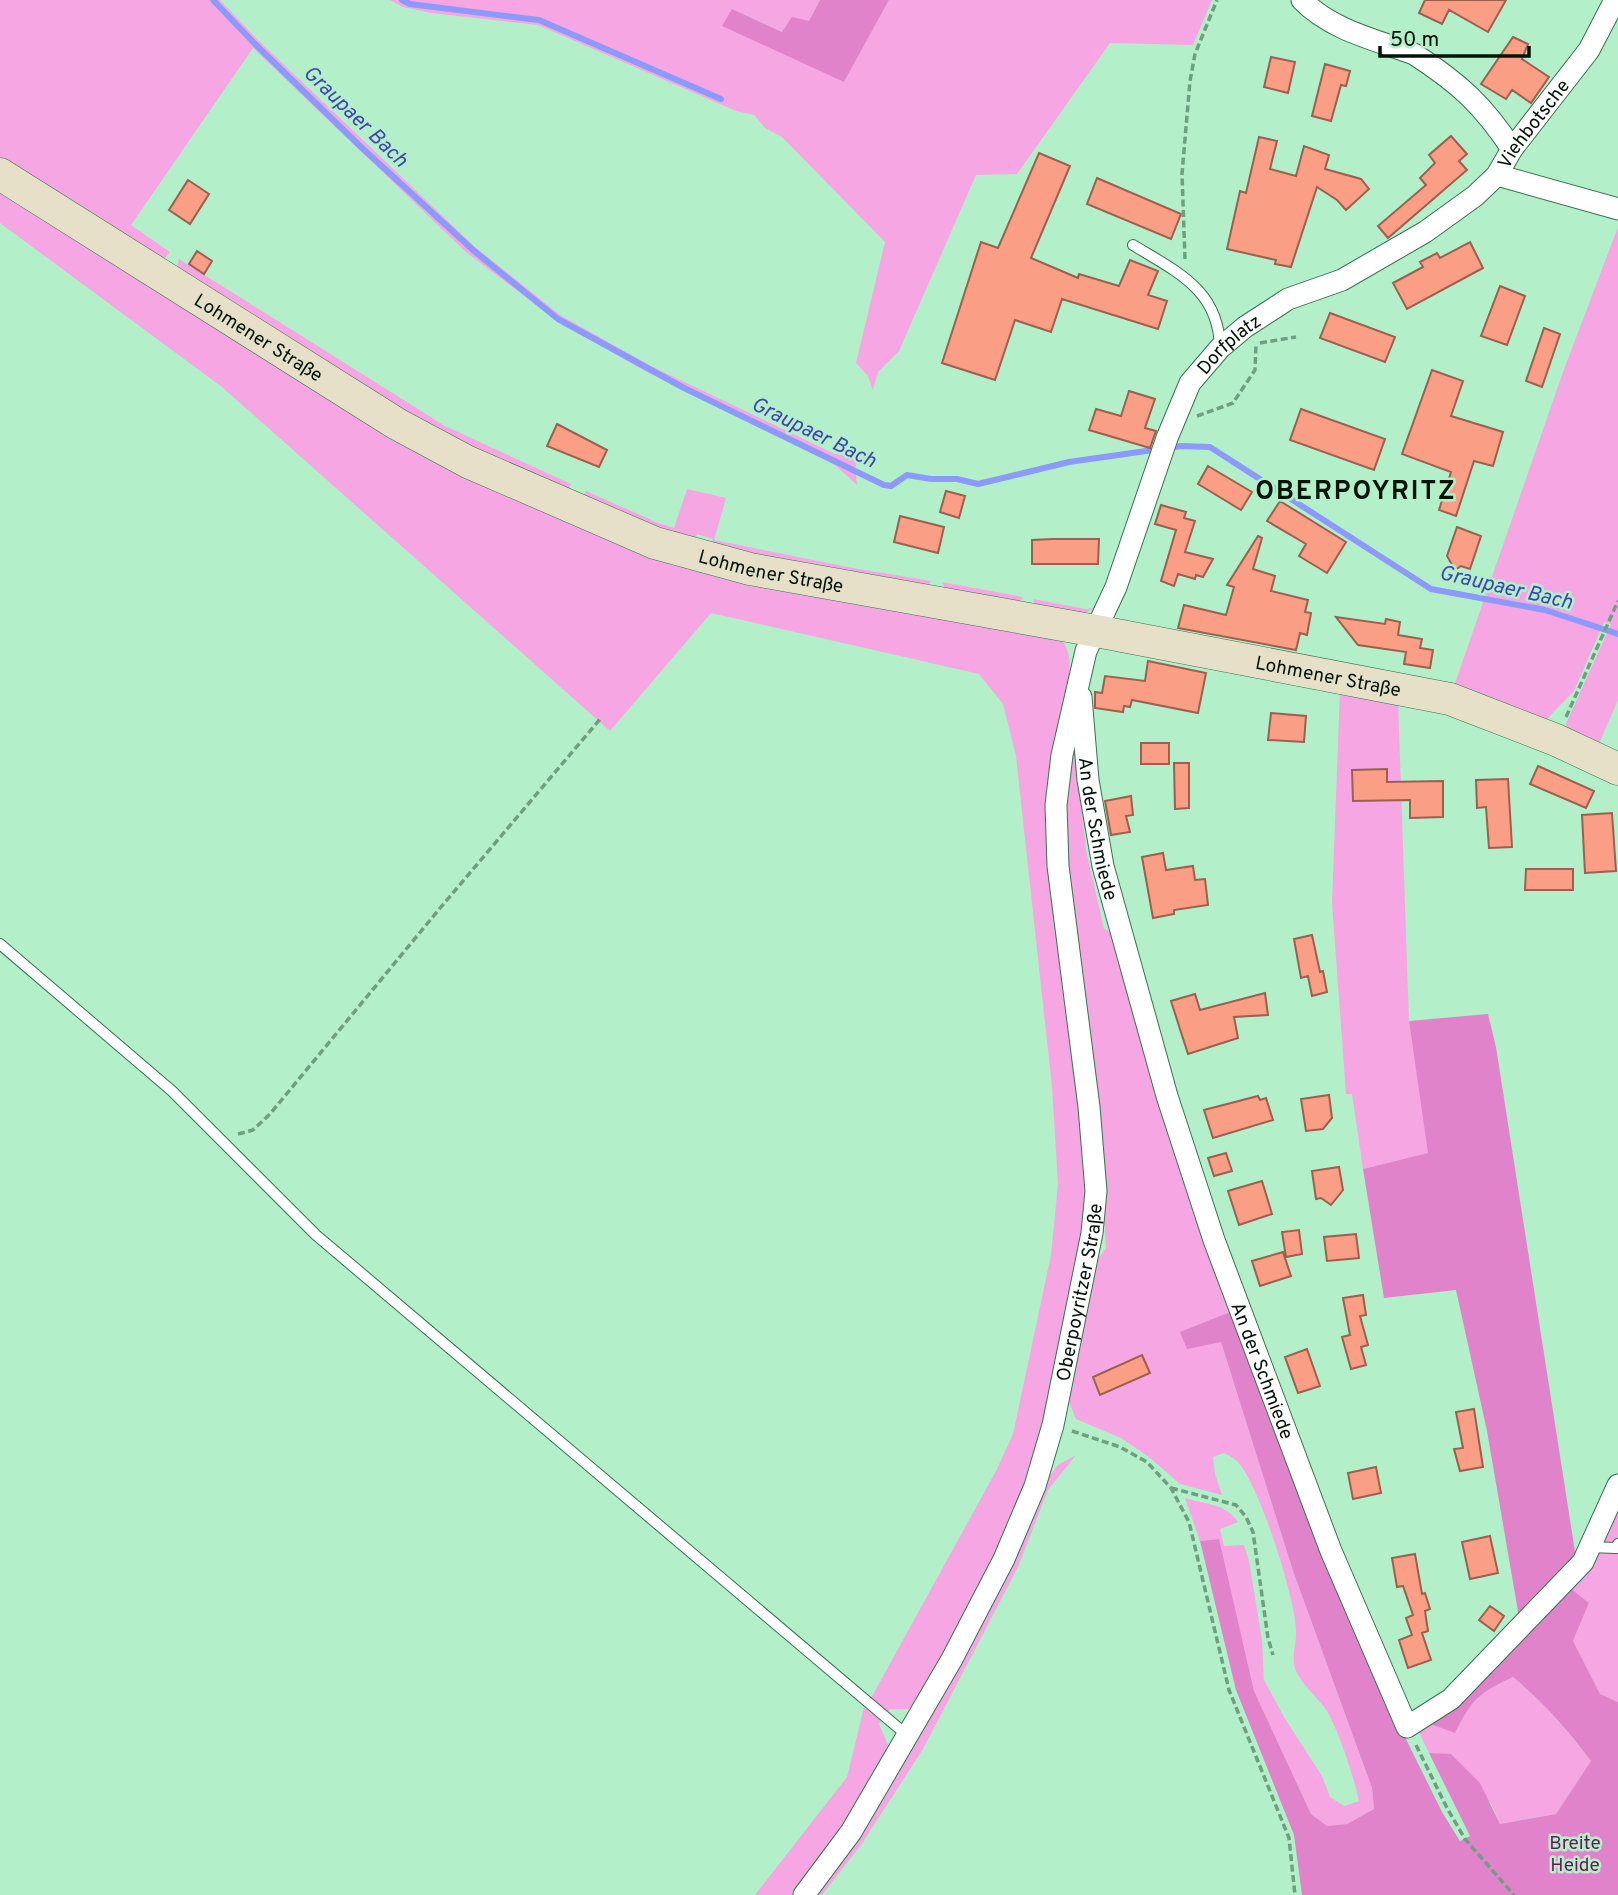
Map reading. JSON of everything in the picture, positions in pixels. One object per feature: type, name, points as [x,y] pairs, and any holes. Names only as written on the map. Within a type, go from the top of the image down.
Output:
[{"type":"main road","name":"Lohmener Straße","points":[[0,174],[397,424],[468,462],[624,530],[683,552],[750,569],[1096,631],[1450,699],[1556,740],[1618,769]]},
{"type":"street","points":[[1302,0],[1338,26],[1414,54],[1462,87],[1492,118],[1512,149]]},
{"type":"street","name":"Viehbotsche","points":[[1497,175],[1512,149],[1589,50],[1615,0]]},
{"type":"street","points":[[1497,175],[1618,209]]},
{"type":"street","name":"Dorfplatz","points":[[1096,631],[1116,587],[1170,431],[1190,383],[1220,348],[1245,327],[1288,299],[1342,280],[1425,232],[1475,196],[1497,175]]},
{"type":"street","name":"Oberpoyritzer Straße","points":[[804,1895],[851,1832],[952,1659],[1004,1559],[1035,1486],[1053,1425],[1092,1233],[1096,1191],[1089,1107],[1059,879],[1056,804],[1062,755],[1086,651],[1096,631]]},
{"type":"street","name":"An der Schmiede","points":[[1080,684],[1088,780],[1103,866],[1167,1096],[1214,1240],[1331,1551],[1407,1727]]},
{"type":"street","points":[[1407,1727],[1451,1699],[1583,1562],[1618,1485]]},
{"type":"lane","points":[[1133,245],[1187,279],[1204,294],[1220,330],[1220,348]]},
{"type":"lane","points":[[0,944],[172,1091],[222,1138],[316,1235],[908,1736]]},
{"type":"lane","points":[[1590,1547],[1616,1548],[1618,1544]]},
{"type":"path","points":[[1187,279],[1182,174],[1190,81],[1195,54],[1217,0]]},
{"type":"path","points":[[1170,431],[1233,403],[1255,370],[1256,344],[1245,327]]},
{"type":"path","points":[[1562,727],[1618,601]]},
{"type":"path","points":[[222,1138],[253,1130],[270,1114],[601,718]]},
{"type":"path","points":[[1053,1425],[1120,1447],[1147,1462],[1171,1488],[1189,1522],[1230,1690],[1289,1838],[1295,1895]]},
{"type":"path","points":[[1171,1488],[1236,1505],[1246,1517],[1253,1532],[1268,1638],[1273,1655]]},
{"type":"path","points":[[1407,1727],[1465,1839],[1514,1895]]},
{"type":"shaded area","points":[[0,0],[220,0],[258,40],[474,246],[560,315],[651,366],[835,454],[846,455],[859,451],[855,470],[857,485],[835,465],[645,371],[556,320],[466,252],[253,48],[131,225],[170,252],[161,263],[0,162]]},
{"type":"shaded area","points":[[390,0],[820,0],[809,21],[782,32],[732,9],[844,82],[889,0],[1212,0],[1193,45],[1110,43],[1017,174],[976,175],[899,351],[878,372],[873,390],[868,376],[856,363],[885,242],[782,137],[765,128],[754,115],[736,111],[538,25],[431,13],[403,7]]},
{"type":"shaded area","points":[[0,186],[562,514],[1050,634],[1064,643],[1070,666],[1069,682],[1054,758],[1088,1161],[1085,1235],[1050,1384],[1053,1389],[1030,1476],[998,1554],[916,1705],[908,1709],[890,1709],[888,1712],[870,1700],[996,1471],[1013,1434],[1051,1255],[1058,1184],[1052,1087],[1016,756],[1003,704],[979,674],[711,613],[610,731],[222,387],[0,223]]},
{"type":"shaded area","points":[[1618,227],[1618,700],[1597,748],[1569,733],[1566,724],[1611,624],[1604,622],[1574,691],[1545,721],[1453,689],[1563,372]]},
{"type":"shaded area","points":[[179,259],[445,426],[571,484],[567,494],[416,425],[176,272]]},
{"type":"shaded area","points":[[687,489],[726,498],[714,540],[931,581],[925,590],[711,549],[713,539],[697,534],[694,544],[581,500],[586,491],[674,528]]},
{"type":"shaded area","points":[[942,582],[1023,597],[1017,606],[947,593]]},
{"type":"shaded area","points":[[1033,599],[1086,609],[1094,608],[1081,615],[1037,609]]},
{"type":"shaded area","points":[[1340,689],[1398,701],[1409,1021],[1429,1153],[1363,1169],[1352,1094],[1346,1094],[1332,903]]},
{"type":"shaded area","points":[[1073,723],[1086,850],[1104,929],[1113,932],[1235,1310],[1181,1332],[1221,1342],[1293,1571],[1372,1788],[1374,1809],[1347,1824],[1327,1826],[1311,1814],[1254,1691],[1218,1539],[1200,1541],[1185,1498],[1221,1508],[1238,1522],[1220,1529],[1224,1546],[1244,1545],[1249,1561],[1262,1640],[1264,1680],[1322,1776],[1330,1797],[1344,1806],[1359,1801],[1346,1755],[1332,1720],[1295,1668],[1296,1631],[1290,1594],[1275,1543],[1246,1473],[1237,1461],[1224,1453],[1213,1457],[1222,1495],[1180,1484],[1149,1457],[1121,1438],[1076,1419],[1067,1397],[1087,1287],[1097,1260],[1106,1248],[1102,1186],[1064,864],[1065,803]]},
{"type":"shaded area","points":[[1076,1455],[1048,1490],[1018,1567],[923,1749],[861,1845],[822,1895],[809,1895],[1045,1482],[1058,1465]]},
{"type":"shaded area","points":[[1618,1503],[1618,1702],[1600,1695],[1573,1641],[1589,1603],[1569,1587]]},
{"type":"shaded area","points":[[1513,1677],[1554,1716],[1591,1761],[1556,1814],[1500,1824],[1492,1805],[1451,1755],[1429,1753],[1418,1730],[1428,1723],[1455,1732],[1478,1698]]},
{"type":"shaded area","points":[[864,1707],[881,1721],[879,1724],[890,1750],[845,1825],[795,1895],[755,1895],[847,1777]]},
{"type":"green space","points":[[820,0],[889,0],[844,82],[722,26],[732,9],[782,32],[792,17],[809,21]]},
{"type":"green space","points":[[1488,1014],[1496,1047],[1576,1558],[1520,1623],[1487,1431],[1456,1290],[1384,1298],[1363,1169],[1428,1153],[1409,1021]]},
{"type":"green space","name":"Breite Heide","points":[[1235,1310],[1403,1733],[1442,1812],[1460,1841],[1470,1836],[1429,1753],[1451,1754],[1480,1783],[1500,1824],[1556,1814],[1591,1761],[1554,1716],[1513,1677],[1478,1698],[1466,1712],[1455,1733],[1428,1723],[1569,1587],[1589,1603],[1573,1641],[1600,1694],[1618,1702],[1618,1895],[1302,1895],[1294,1835],[1236,1690],[1200,1541],[1219,1539],[1254,1691],[1311,1814],[1327,1826],[1347,1824],[1374,1809],[1372,1788],[1293,1571],[1221,1342],[1187,1349],[1180,1332]]},
{"type":"building","points":[[1425,0],[1506,0],[1488,32],[1449,10],[1442,24],[1419,13]]},
{"type":"building","points":[[1513,37],[1528,44],[1522,59],[1549,77],[1531,103],[1512,90],[1506,99],[1481,84]]},
{"type":"building","points":[[1271,57],[1295,62],[1288,93],[1264,87]]},
{"type":"building","points":[[1325,64],[1350,71],[1346,86],[1341,85],[1331,121],[1312,116]]},
{"type":"building","points":[[1451,136],[1467,154],[1459,161],[1467,170],[1388,238],[1378,226],[1426,185],[1420,178],[1435,163],[1429,155]]},
{"type":"building","points":[[1259,137],[1277,141],[1270,169],[1296,176],[1304,146],[1329,155],[1325,169],[1361,179],[1369,189],[1346,210],[1337,200],[1317,187],[1291,267],[1275,264],[1276,260],[1227,249],[1240,191],[1246,193]]},
{"type":"building","points":[[1039,153],[1070,166],[1031,258],[1078,278],[1079,274],[1119,286],[1130,260],[1158,271],[1148,295],[1167,301],[1158,329],[1062,299],[1051,332],[1015,320],[995,380],[942,363],[981,242],[998,248]]},
{"type":"building","points":[[1097,178],[1181,214],[1171,239],[1087,204]]},
{"type":"building","points":[[188,180],[209,194],[190,224],[169,210]]},
{"type":"building","points":[[1470,242],[1483,268],[1407,309],[1393,283],[1423,267],[1420,262],[1437,253],[1440,258]]},
{"type":"building","points":[[197,251],[212,261],[204,274],[189,264]]},
{"type":"building","points":[[1500,286],[1525,296],[1507,345],[1481,336]]},
{"type":"building","points":[[1330,313],[1395,337],[1385,362],[1320,338]]},
{"type":"building","points":[[1544,328],[1560,334],[1542,387],[1526,381]]},
{"type":"building","points":[[1432,370],[1463,381],[1451,416],[1503,432],[1493,466],[1474,461],[1456,516],[1439,510],[1451,472],[1402,454]]},
{"type":"building","points":[[1129,391],[1155,399],[1145,428],[1156,431],[1150,448],[1089,430],[1096,409],[1121,416]]},
{"type":"building","points":[[1301,409],[1385,439],[1374,470],[1290,440]]},
{"type":"building","points":[[557,424],[607,450],[599,467],[547,446]]},
{"type":"building","points":[[1208,466],[1252,492],[1241,510],[1198,484]]},
{"type":"building","points":[[946,491],[965,496],[959,518],[940,512]]},
{"type":"building","points":[[1280,501],[1346,542],[1327,573],[1299,556],[1306,544],[1267,521]]},
{"type":"building","points":[[1161,505],[1186,512],[1184,518],[1195,521],[1185,552],[1213,559],[1203,577],[1196,575],[1195,579],[1178,574],[1174,586],[1161,581],[1176,530],[1155,524]]},
{"type":"building","points":[[900,516],[944,527],[938,553],[894,542]]},
{"type":"building","points":[[1457,527],[1481,536],[1470,569],[1461,566],[1455,570],[1447,556]]},
{"type":"building","points":[[1258,536],[1262,538],[1253,569],[1275,576],[1271,591],[1308,600],[1305,612],[1311,613],[1307,635],[1300,633],[1296,650],[1178,628],[1184,605],[1226,615],[1234,587],[1227,585]]},
{"type":"building","points":[[1099,539],[1098,564],[1032,564],[1032,540]]},
{"type":"building","points":[[1336,617],[1385,624],[1386,619],[1400,622],[1398,635],[1422,639],[1420,648],[1433,650],[1430,668],[1404,664],[1406,652],[1358,645]]},
{"type":"building","points":[[1148,661],[1206,673],[1198,713],[1132,700],[1130,707],[1124,706],[1123,712],[1095,708],[1095,692],[1102,693],[1105,676],[1145,681]]},
{"type":"building","points":[[1271,713],[1306,716],[1304,742],[1268,740]]},
{"type":"building","points":[[1141,743],[1169,743],[1169,764],[1141,764]]},
{"type":"building","points":[[1174,763],[1189,763],[1189,808],[1175,809]]},
{"type":"building","points":[[1538,766],[1594,791],[1586,808],[1530,784]]},
{"type":"building","points":[[1387,769],[1387,782],[1443,781],[1443,817],[1410,818],[1410,800],[1353,801],[1352,770]]},
{"type":"building","points":[[1508,779],[1512,847],[1489,848],[1486,807],[1477,808],[1476,780]]},
{"type":"building","points":[[1131,796],[1133,815],[1126,816],[1130,832],[1111,835],[1105,801]]},
{"type":"building","points":[[1612,813],[1616,871],[1585,873],[1582,815]]},
{"type":"building","points":[[1163,853],[1166,870],[1193,866],[1195,880],[1205,879],[1208,905],[1174,910],[1174,914],[1153,918],[1142,857]]},
{"type":"building","points":[[1526,869],[1573,869],[1573,890],[1525,890]]},
{"type":"building","points":[[1312,935],[1327,992],[1312,996],[1308,976],[1301,978],[1294,939]]},
{"type":"building","points":[[1265,993],[1268,1015],[1234,1017],[1238,1038],[1188,1054],[1171,1001],[1195,994],[1200,1010]]},
{"type":"building","points":[[1329,1095],[1332,1118],[1323,1129],[1306,1131],[1301,1099]]},
{"type":"building","points":[[1258,1096],[1260,1100],[1266,1098],[1273,1120],[1213,1138],[1204,1110]]},
{"type":"building","points":[[1226,1153],[1232,1171],[1214,1176],[1208,1158]]},
{"type":"building","points":[[1339,1167],[1343,1190],[1331,1205],[1321,1198],[1316,1199],[1312,1171]]},
{"type":"building","points":[[1262,1181],[1272,1214],[1239,1225],[1228,1191]]},
{"type":"building","points":[[1299,1230],[1302,1254],[1286,1257],[1282,1232]]},
{"type":"building","points":[[1356,1234],[1359,1258],[1327,1261],[1324,1237]]},
{"type":"building","points":[[1283,1252],[1291,1276],[1260,1286],[1252,1261]]},
{"type":"building","points":[[1363,1295],[1366,1315],[1360,1316],[1368,1345],[1361,1347],[1366,1365],[1351,1369],[1342,1337],[1350,1335],[1343,1298]]},
{"type":"building","points":[[1307,1349],[1320,1386],[1298,1393],[1285,1357]]},
{"type":"building","points":[[1142,1355],[1150,1373],[1100,1395],[1093,1377]]},
{"type":"building","points":[[1474,1409],[1483,1467],[1460,1471],[1454,1449],[1463,1448],[1456,1412]]},
{"type":"building","points":[[1376,1467],[1381,1493],[1353,1499],[1348,1473]]},
{"type":"building","points":[[1490,1536],[1498,1573],[1470,1579],[1462,1542]]},
{"type":"building","points":[[1415,1554],[1422,1594],[1425,1593],[1430,1609],[1425,1611],[1428,1631],[1422,1633],[1431,1660],[1408,1668],[1399,1640],[1412,1635],[1406,1618],[1413,1615],[1403,1586],[1397,1587],[1392,1558]]},
{"type":"building","points":[[1490,1606],[1504,1616],[1494,1631],[1479,1620]]},
{"type":"waterway","name":"Graupaer Bach","points":[[213,0],[361,147],[473,250],[558,319],[684,388],[884,485],[891,486],[907,475],[957,479],[978,484],[1069,462],[1181,446],[1210,447],[1431,589],[1545,610],[1618,634]]},
{"type":"waterway","points":[[402,0],[410,4],[539,20],[721,99]]},
{"type":"district","name":"OBERPOYRITZ","points":[[1356,490]]}]
